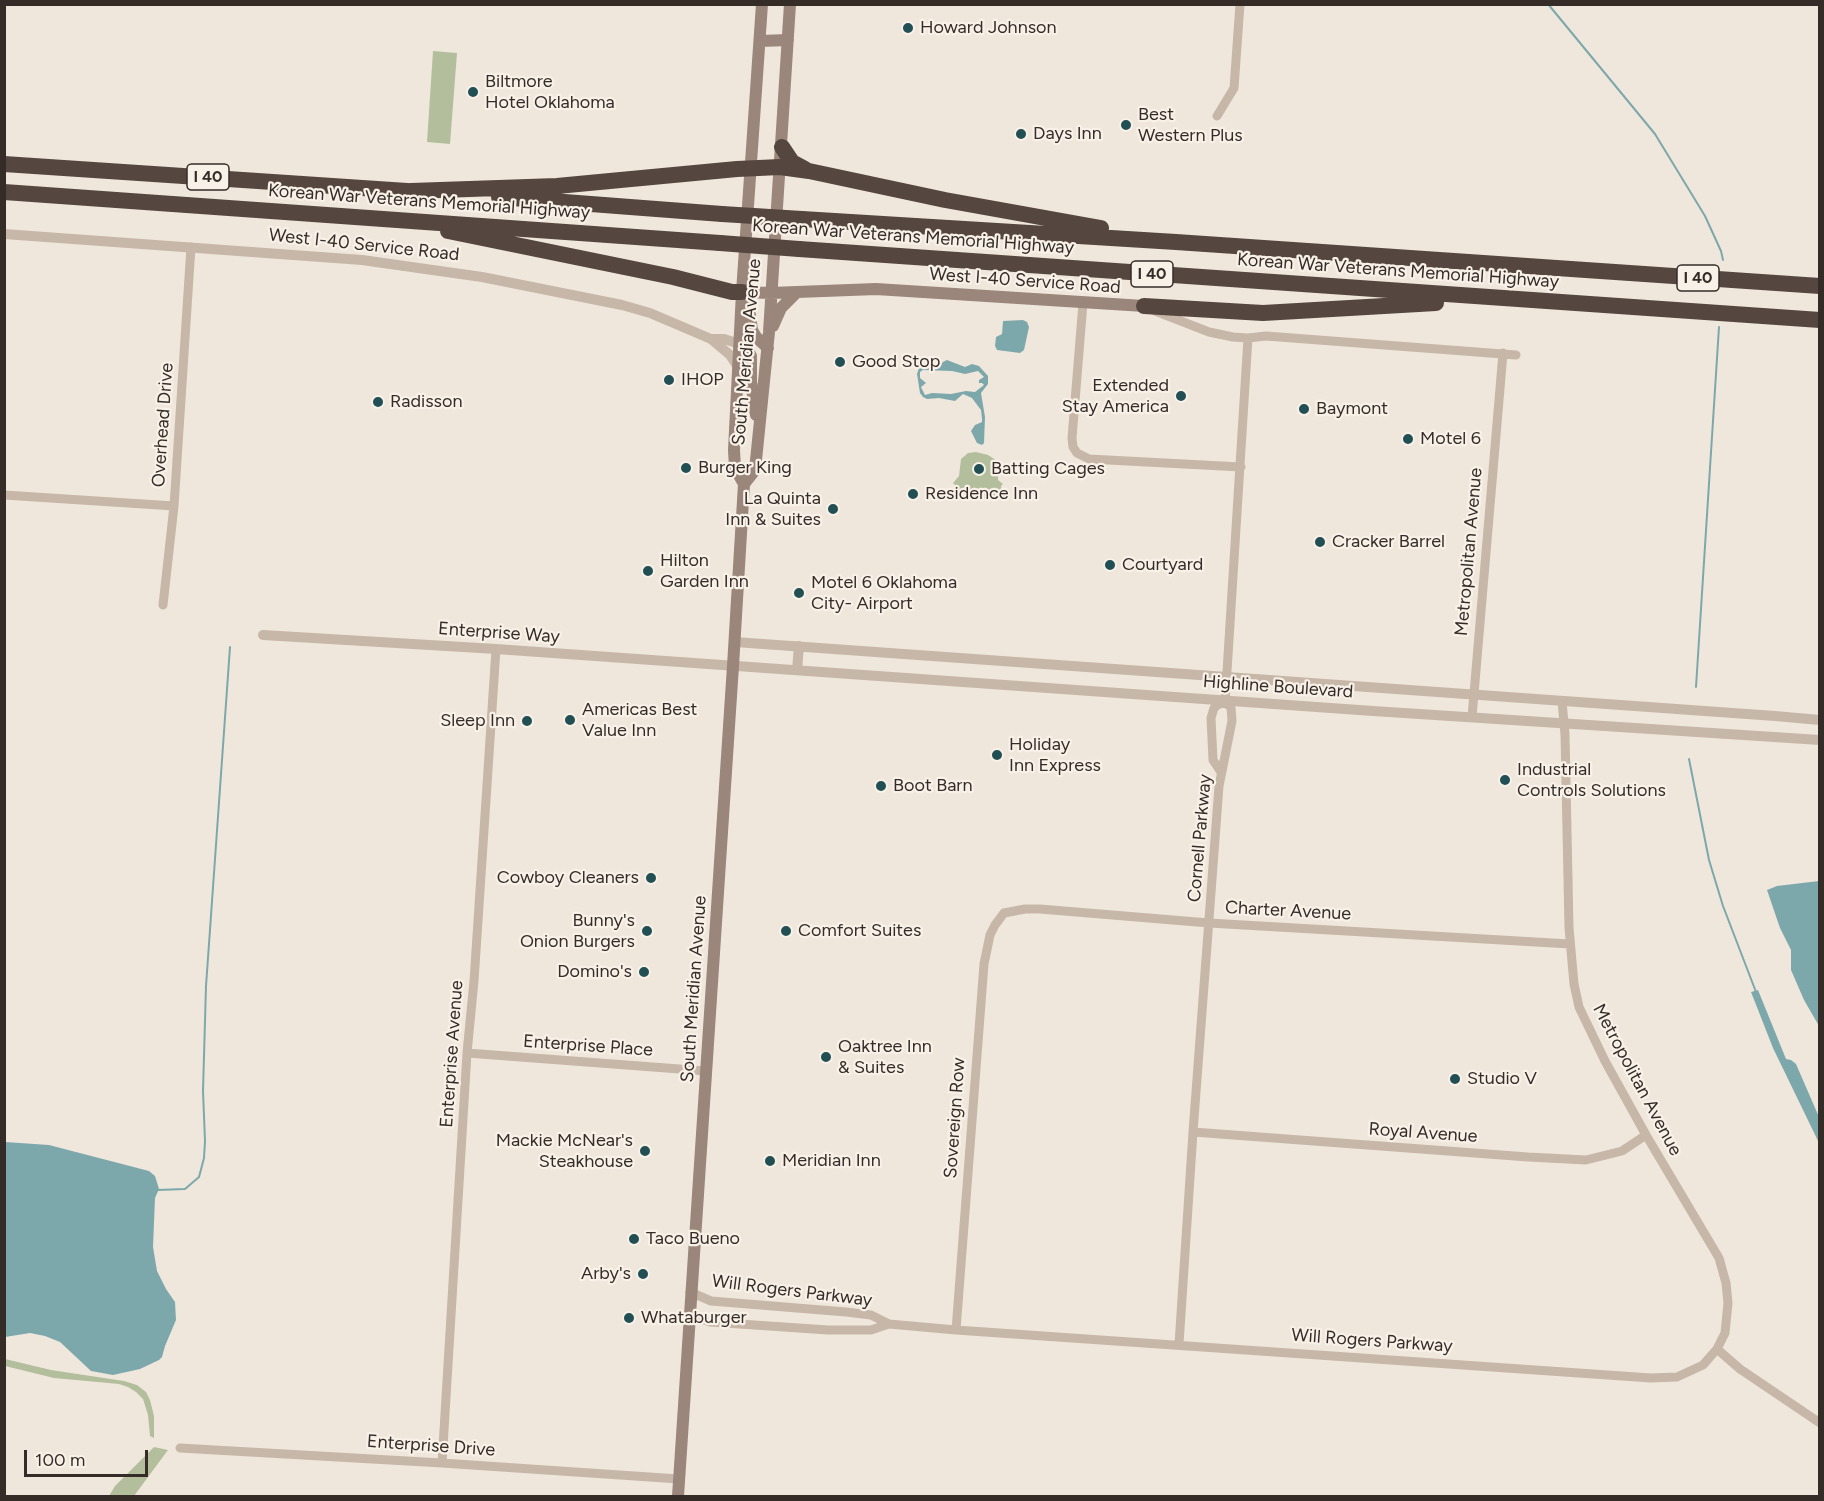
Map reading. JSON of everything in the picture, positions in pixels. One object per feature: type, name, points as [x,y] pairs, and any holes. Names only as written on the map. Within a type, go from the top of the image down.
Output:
[{"type":"highway","points":[[782,147],[792,162],[809,171]]},
{"type":"highway","name":"Korean War Veterans Memorial Highway","points":[[4,164],[1820,286]]},
{"type":"highway","points":[[411,191],[557,186],[780,167],[1176,242]]},
{"type":"highway","name":"Korean War Veterans Memorial Highway","points":[[4,192],[1820,320]]},
{"type":"highway","points":[[394,219],[481,239],[673,277],[742,295]]},
{"type":"highway","points":[[1144,306],[1274,313],[1506,298]]},
{"type":"main road","name":"South Meridian Avenue","points":[[678,1497],[744,484],[735,468],[738,368],[762,4]]},
{"type":"main road","name":"South Meridian Avenue","points":[[744,484],[755,470],[768,348],[790,4]]},
{"type":"main road","points":[[760,41],[788,40]]},
{"type":"main road","name":"West I-40 Service Road","points":[[742,295],[876,289],[1144,306]]},
{"type":"main road","points":[[769,332],[781,308],[797,292]]},
{"type":"main road","points":[[742,295],[752,321],[752,330],[768,348]]},
{"type":"main road","points":[[740,344],[747,349],[750,356],[753,404],[759,425]]},
{"type":"street","points":[[1217,116],[1234,88],[1240,4]]},
{"type":"street","name":"West I-40 Service Road","points":[[4,234],[373,261],[482,277],[628,306],[650,313],[711,339],[730,356],[738,368]]},
{"type":"street","name":"Overhead Drive","points":[[163,605],[174,506],[191,247]]},
{"type":"street","points":[[1083,303],[1072,438],[1076,451],[1089,459],[1241,468]]},
{"type":"street","name":"West I-40 Service Road","points":[[1144,306],[1209,332],[1248,338],[1266,336],[1516,355]]},
{"type":"street","name":"Cornell Parkway","points":[[1179,1344],[1221,772],[1232,721],[1231,707],[1225,702],[1248,338]]},
{"type":"street","name":"West I-40 Service Road","points":[[711,339],[724,339],[740,344]]},
{"type":"street","name":"Metropolitan Avenue","points":[[1472,717],[1503,353]]},
{"type":"street","points":[[4,495],[174,506]]},
{"type":"street","name":"Enterprise Way","points":[[262,635],[733,666]]},
{"type":"street","name":"Highline Boulevard","points":[[735,642],[1820,720]]},
{"type":"street","points":[[797,670],[799,646]]},
{"type":"street","name":"Enterprise Avenue","points":[[442,1463],[467,1053],[474,981],[496,649]]},
{"type":"street","name":"Highline Boulevard","points":[[733,666],[1225,702],[1820,740]]},
{"type":"street","name":"Metropolitan Avenue","points":[[1562,701],[1570,944],[1579,1007],[1605,1062],[1719,1258],[1726,1283],[1728,1303],[1725,1333],[1717,1349]]},
{"type":"street","points":[[1221,772],[1213,760],[1211,718],[1214,708],[1225,702]]},
{"type":"street","name":"Charter Avenue","points":[[1004,913],[1040,909],[1209,923],[1570,944]]},
{"type":"street","name":"Sovereign Row","points":[[956,1330],[984,964],[988,940],[994,925],[1004,913]]},
{"type":"street","name":"Enterprise Place","points":[[467,1053],[706,1071]]},
{"type":"street","name":"Royal Avenue","points":[[1193,1132],[1528,1158],[1586,1160],[1623,1150],[1646,1135]]},
{"type":"street","name":"Will Rogers Parkway","points":[[690,1292],[711,1301],[871,1315],[889,1324],[956,1330],[1651,1378],[1677,1377],[1704,1365],[1717,1349]]},
{"type":"street","points":[[780,1327],[782,1306]]},
{"type":"street","points":[[813,1329],[815,1309]]},
{"type":"street","name":"Will Rogers Parkway","points":[[689,1314],[710,1322],[813,1329],[871,1330],[889,1324]]},
{"type":"street","points":[[1717,1349],[1740,1369],[1820,1423]]},
{"type":"street","name":"Enterprise Drive","points":[[180,1448],[679,1479]]},
{"type":"green space","points":[[433,51],[457,53],[450,144],[427,142]]},
{"type":"green space","name":"Batting Cages","points":[[968,453],[988,455],[999,462],[998,480],[1003,484],[1002,492],[990,499],[967,497],[953,483],[959,476],[961,459]]},
{"type":"green space","points":[[5,1359],[51,1370],[137,1385],[146,1392],[150,1400],[154,1416],[154,1438],[150,1436],[148,1415],[143,1399],[128,1387],[119,1384],[54,1378],[5,1366]]},
{"type":"green space","points":[[154,1447],[168,1450],[134,1496],[109,1496],[115,1486]]},
{"type":"water","points":[[1023,320],[1029,327],[1024,350],[1020,353],[997,350],[996,337],[1002,334],[1003,321]]},
{"type":"water","points":[[947,360],[965,367],[972,364],[979,366],[988,376],[988,384],[981,393],[985,417],[982,445],[977,443],[971,431],[975,425],[982,422],[981,410],[972,398],[963,394],[955,401],[939,398],[927,399],[920,393],[917,374],[919,368],[938,367]],"holes":[[[923,370],[965,374],[978,371],[984,377],[979,380],[979,383],[984,385],[975,392],[925,395],[921,387],[926,383],[920,378],[920,372]]]},
{"type":"water","points":[[1819,881],[1819,1026],[1791,970],[1791,950],[1780,928],[1767,890],[1777,886]]},
{"type":"water","points":[[1758,990],[1786,1059],[1796,1064],[1819,1117],[1819,1143],[1773,1048],[1751,992]]},
{"type":"water","points":[[5,1142],[49,1145],[149,1171],[155,1176],[159,1189],[155,1198],[153,1247],[157,1271],[175,1302],[176,1320],[159,1360],[140,1369],[113,1375],[91,1371],[60,1342],[45,1336],[30,1333],[5,1337]]},
{"type":"waterway","points":[[1548,4],[1655,134],[1705,216],[1723,260]]},
{"type":"waterway","points":[[1696,687],[1719,327]]},
{"type":"waterway","points":[[157,1190],[185,1189],[199,1177],[204,1158],[206,986],[230,647]]},
{"type":"waterway","points":[[1689,759],[1709,860],[1723,906],[1756,992]]},
{"type":"place","name":"Howard Johnson","points":[[908,28]]},
{"type":"place","name":"Biltmore Hotel Oklahoma","points":[[473,92]]},
{"type":"place","name":"Best Western Plus","points":[[1126,125]]},
{"type":"place","name":"Days Inn","points":[[1021,134]]},
{"type":"place","name":"Good Stop","points":[[840,362]]},
{"type":"place","name":"IHOP","points":[[669,380]]},
{"type":"place","name":"Extended Stay America","points":[[1181,396]]},
{"type":"place","name":"Radisson","points":[[378,402]]},
{"type":"place","name":"Baymont","points":[[1304,409]]},
{"type":"place","name":"Motel 6","points":[[1408,439]]},
{"type":"place","name":"Burger King","points":[[686,468]]},
{"type":"place","name":"Batting Cages","points":[[979,469]]},
{"type":"place","name":"Residence Inn","points":[[913,494]]},
{"type":"place","name":"La Quinta Inn & Suites","points":[[833,509]]},
{"type":"place","name":"Cracker Barrel","points":[[1320,542]]},
{"type":"place","name":"Courtyard","points":[[1110,565]]},
{"type":"place","name":"Hilton Garden Inn","points":[[648,571]]},
{"type":"place","name":"Motel 6 Oklahoma City- Airport","points":[[799,593]]},
{"type":"place","name":"Americas Best Value Inn","points":[[570,720]]},
{"type":"place","name":"Sleep Inn","points":[[527,721]]},
{"type":"place","name":"Holiday Inn Express","points":[[997,755]]},
{"type":"place","name":"Industrial Controls Solutions","points":[[1505,780]]},
{"type":"place","name":"Boot Barn","points":[[881,786]]},
{"type":"place","name":"Cowboy Cleaners","points":[[651,878]]},
{"type":"place","name":"Bunny's Onion Burgers","points":[[647,931]]},
{"type":"place","name":"Comfort Suites","points":[[786,931]]},
{"type":"place","name":"Domino's","points":[[644,972]]},
{"type":"place","name":"Oaktree Inn & Suites","points":[[826,1057]]},
{"type":"place","name":"Studio V","points":[[1455,1079]]},
{"type":"place","name":"Mackie McNear's Steakhouse","points":[[645,1151]]},
{"type":"place","name":"Meridian Inn","points":[[770,1161]]},
{"type":"place","name":"Taco Bueno","points":[[634,1239]]},
{"type":"place","name":"Arby's","points":[[643,1274]]},
{"type":"place","name":"Whataburger","points":[[629,1318]]}]
